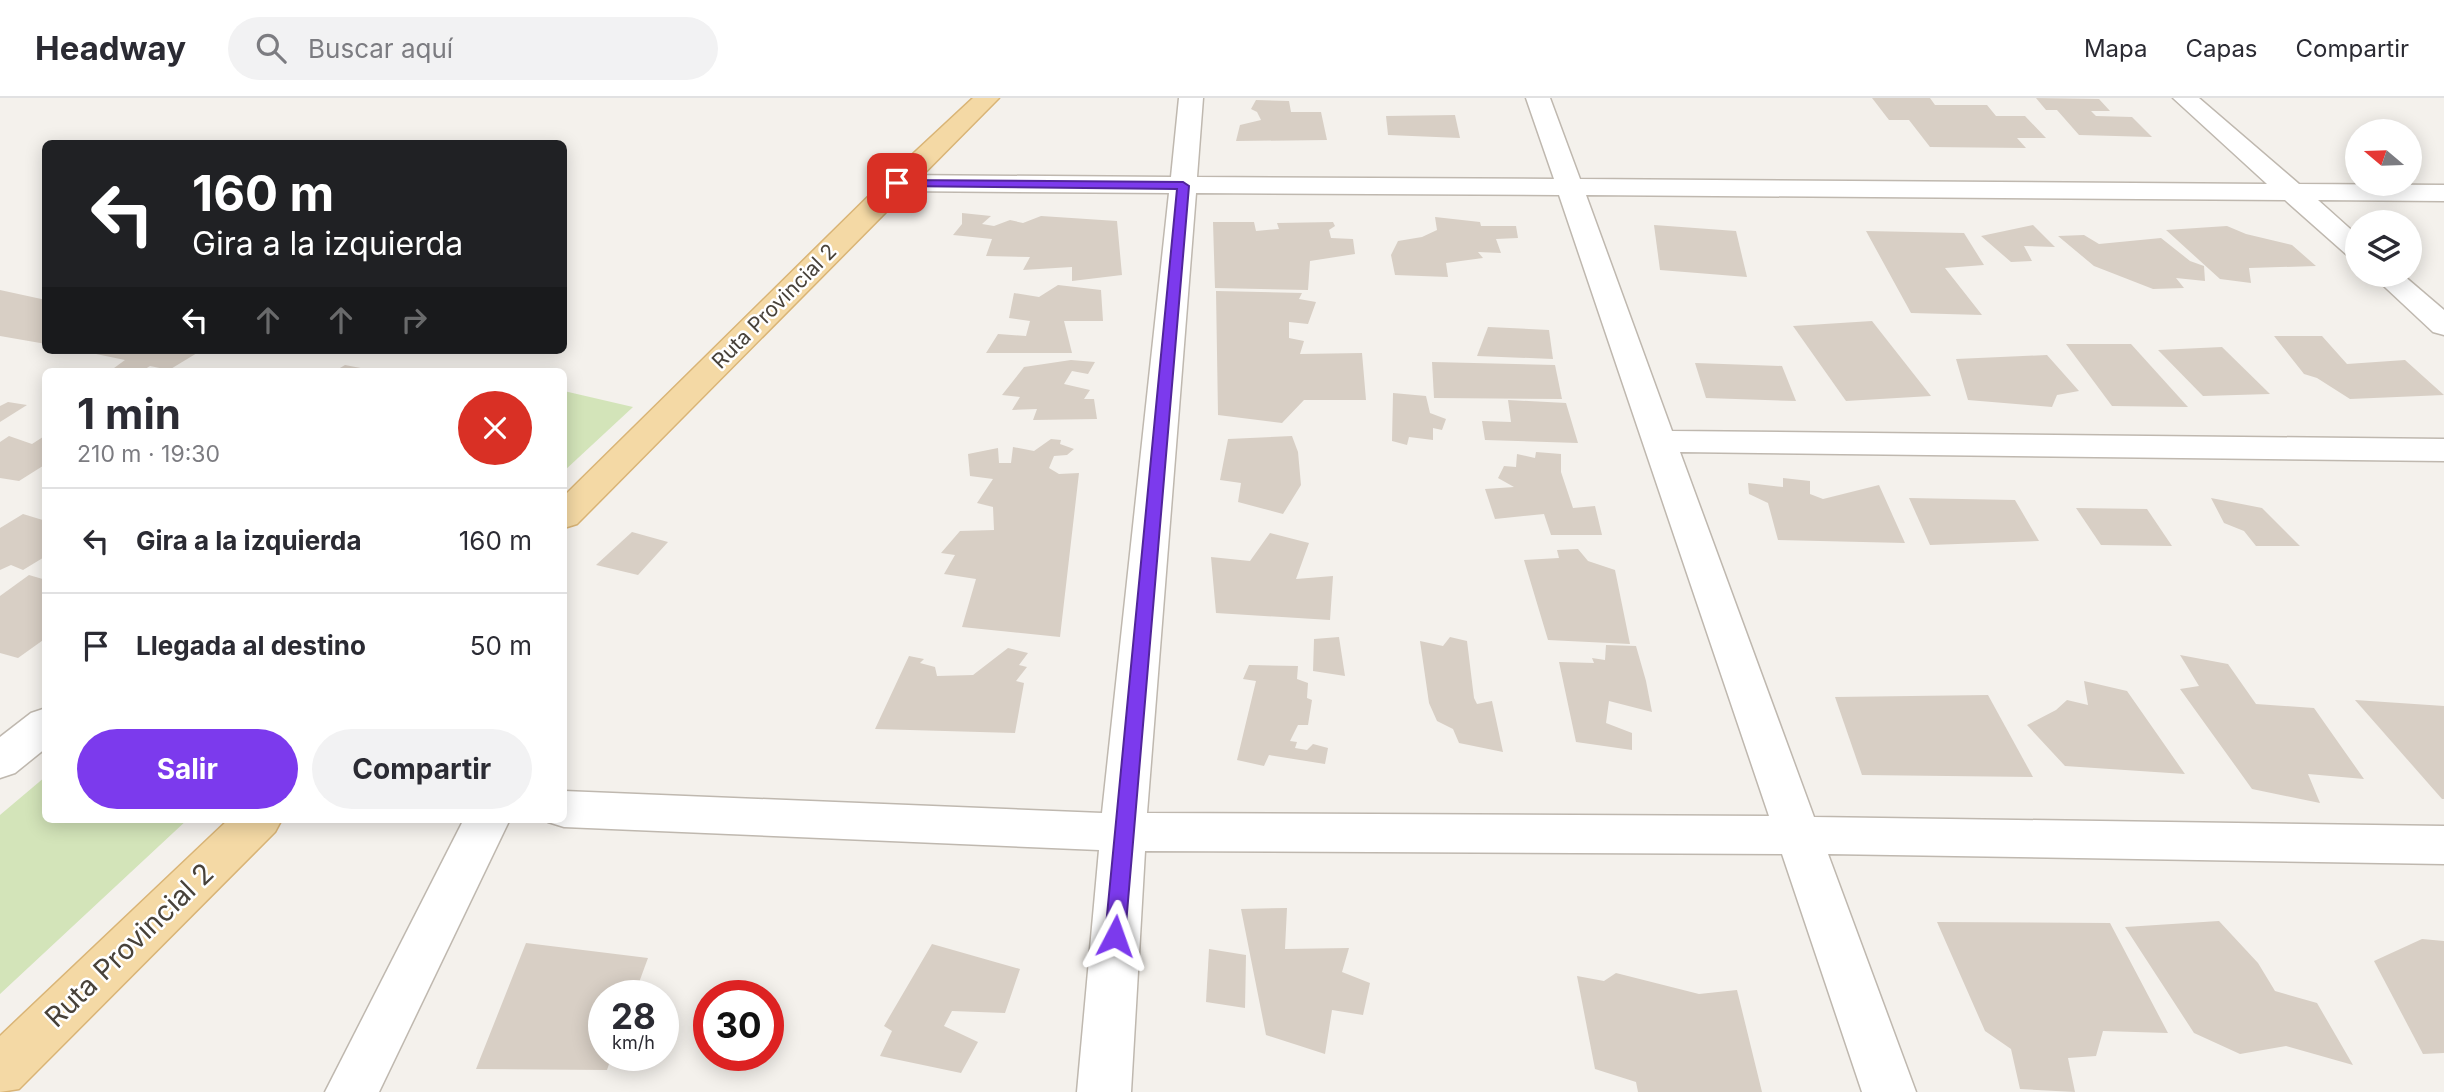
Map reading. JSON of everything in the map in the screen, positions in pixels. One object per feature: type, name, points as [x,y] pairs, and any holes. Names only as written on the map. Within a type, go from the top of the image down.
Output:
[{"type":"main road","name":"Ruta Provincial 2","points":[[567,513],[897,183],[987,98]]},
{"type":"main road","name":"Ruta Provincial 2","points":[[0,1071],[255,823]]},
{"type":"street","points":[[1104,1092],[1123,832],[1191,98]]},
{"type":"street","points":[[1538,98],[1796,835],[1889,1092]]},
{"type":"street","points":[[2185,98],[2345,238]]},
{"type":"street","points":[[897,183],[2444,193]]},
{"type":"street","points":[[2400,287],[2444,326]]},
{"type":"street","points":[[1657,441],[2444,450]]},
{"type":"street","points":[[0,761],[27,726]]},
{"type":"street","points":[[567,809],[1123,832],[1796,835],[2444,845]]},
{"type":"street","points":[[352,1092],[485,823]]},
{"type":"green space","points":[[567,392],[633,407],[567,468]]},
{"type":"green space","points":[[42,780],[42,823],[184,823],[0,994],[0,815]]},
{"type":"building","points":[[1872,98],[1930,98],[1935,105],[1987,105],[1996,116],[2025,116],[2046,138],[2017,138],[2026,148],[1930,147],[1909,120],[1889,120]]},
{"type":"building","points":[[2036,98],[2099,99],[2110,111],[2091,111],[2096,116],[2132,117],[2152,137],[2079,135],[2057,110],[2046,110]]},
{"type":"building","points":[[1256,100],[1289,101],[1291,112],[1321,112],[1327,140],[1236,141],[1240,125],[1261,120],[1257,112],[1251,109]]},
{"type":"building","points":[[1455,115],[1460,138],[1388,135],[1386,116]]},
{"type":"building","points":[[962,213],[991,216],[982,224],[994,226],[1010,220],[1023,223],[1041,216],[1117,221],[1122,275],[1072,281],[1072,267],[1023,270],[1030,257],[986,256],[992,239],[953,235],[962,224]]},
{"type":"building","points":[[1435,217],[1480,222],[1481,226],[1516,226],[1518,238],[1496,239],[1501,253],[1478,252],[1483,258],[1446,263],[1448,277],[1395,275],[1391,255],[1398,241],[1422,237],[1437,230]]},
{"type":"building","points":[[1213,222],[1254,222],[1256,231],[1279,229],[1277,223],[1333,222],[1335,226],[1329,230],[1331,238],[1353,239],[1355,254],[1310,261],[1308,290],[1215,288]]},
{"type":"building","points":[[1654,225],[1736,231],[1747,277],[1660,270]]},
{"type":"building","points":[[2033,225],[2055,247],[2024,246],[2032,261],[2011,262],[1981,236]]},
{"type":"building","points":[[2227,226],[2246,234],[2292,245],[2316,266],[2249,268],[2251,283],[2220,279],[2166,230]]},
{"type":"building","points":[[1866,231],[1964,233],[1984,265],[1945,268],[1982,315],[1911,313]]},
{"type":"building","points":[[2084,235],[2099,244],[2161,238],[2190,261],[2204,266],[2205,281],[2176,278],[2184,288],[2153,289],[2094,266],[2058,236]]},
{"type":"building","points":[[1058,285],[1101,290],[1103,321],[1064,321],[1072,353],[986,353],[998,334],[1026,336],[1030,321],[1009,318],[1014,293],[1039,297]]},
{"type":"building","points":[[0,290],[42,299],[42,343],[0,336]]},
{"type":"building","points":[[1216,291],[1302,293],[1299,299],[1316,302],[1308,324],[1289,322],[1289,338],[1304,341],[1300,354],[1362,353],[1366,400],[1304,400],[1282,423],[1218,415]]},
{"type":"building","points":[[1872,321],[1931,396],[1846,401],[1793,326]]},
{"type":"building","points":[[1488,327],[1549,330],[1553,359],[1477,356]]},
{"type":"building","points":[[2274,336],[2322,336],[2347,364],[2405,360],[2444,395],[2350,399],[2317,378],[2304,374]]},
{"type":"building","points":[[2066,344],[2131,344],[2188,407],[2112,406]]},
{"type":"building","points":[[2222,347],[2270,394],[2203,396],[2158,350]]},
{"type":"building","points":[[96,354],[195,354],[172,368],[114,368],[125,360]]},
{"type":"building","points":[[2047,355],[2079,391],[2057,395],[2052,407],[1968,400],[1956,359]]},
{"type":"building","points":[[1071,360],[1095,362],[1088,374],[1072,371],[1064,384],[1090,390],[1084,399],[1094,399],[1097,419],[1033,420],[1037,409],[1012,410],[1020,397],[1002,395],[1024,367]]},
{"type":"building","points":[[1432,362],[1555,365],[1562,399],[1434,398]]},
{"type":"building","points":[[1695,363],[1782,366],[1796,401],[1706,398]]},
{"type":"building","points":[[345,365],[361,368],[340,368]]},
{"type":"building","points":[[1393,393],[1426,396],[1430,413],[1446,419],[1442,430],[1433,428],[1433,440],[1409,437],[1407,445],[1392,441]]},
{"type":"building","points":[[1508,400],[1566,403],[1578,443],[1485,440],[1482,421],[1511,422]]},
{"type":"building","points":[[8,402],[27,405],[0,422],[0,406]]},
{"type":"building","points":[[9,436],[32,444],[42,438],[42,467],[19,481],[0,478],[0,442]]},
{"type":"building","points":[[1292,436],[1298,452],[1301,485],[1283,514],[1238,502],[1241,483],[1220,480],[1228,439]]},
{"type":"building","points":[[1051,439],[1061,440],[1060,444],[1074,449],[1067,455],[1054,456],[1049,468],[1059,474],[1079,473],[1060,637],[962,627],[976,579],[944,574],[955,555],[941,553],[960,531],[994,530],[993,507],[977,503],[993,479],[970,476],[968,454],[998,448],[999,463],[1011,463],[1013,447],[1034,451]]},
{"type":"building","points":[[1536,452],[1561,454],[1561,472],[1573,508],[1595,506],[1602,535],[1551,535],[1544,514],[1495,519],[1485,489],[1514,487],[1498,478],[1504,466],[1516,467],[1517,454],[1535,458]]},
{"type":"building","points":[[1783,478],[1810,481],[1810,494],[1823,499],[1879,485],[1905,543],[1778,540],[1768,503],[1749,494],[1748,483],[1783,487]]},
{"type":"building","points":[[1909,498],[2015,500],[2039,541],[1930,545]]},
{"type":"building","points":[[2211,498],[2262,508],[2300,546],[2256,546],[2244,531],[2224,523]]},
{"type":"building","points":[[2076,508],[2147,509],[2172,546],[2101,545]]},
{"type":"building","points":[[23,514],[42,520],[42,558],[23,570],[11,565],[0,570],[0,528]]},
{"type":"building","points":[[632,532],[668,542],[638,575],[596,565]]},
{"type":"building","points":[[1270,533],[1309,543],[1296,579],[1333,576],[1330,620],[1216,613],[1211,557],[1250,561]]},
{"type":"building","points":[[1578,549],[1588,561],[1615,570],[1630,644],[1548,640],[1524,560],[1559,558],[1557,550]]},
{"type":"building","points":[[29,575],[42,579],[42,641],[18,658],[0,653],[0,596]]},
{"type":"building","points":[[1339,637],[1345,676],[1313,671],[1314,639]]},
{"type":"building","points":[[1450,637],[1467,641],[1474,698],[1477,704],[1492,701],[1503,752],[1459,743],[1453,729],[1437,721],[1429,703],[1420,641],[1443,646]]},
{"type":"building","points":[[1606,645],[1636,646],[1646,681],[1652,712],[1609,701],[1606,723],[1632,733],[1632,750],[1576,742],[1559,662],[1594,663],[1592,658],[1605,660]]},
{"type":"building","points":[[1008,648],[1028,653],[1019,665],[1027,667],[1016,681],[1024,683],[1015,733],[875,729],[909,656],[924,659],[920,663],[935,667],[937,676],[973,675]]},
{"type":"building","points":[[2180,655],[2228,664],[2256,704],[2314,708],[2364,779],[2308,774],[2320,803],[2252,789],[2180,689],[2199,686]]},
{"type":"building","points":[[1249,665],[1298,666],[1297,679],[1308,683],[1307,698],[1312,700],[1308,725],[1298,725],[1290,741],[1297,742],[1295,748],[1307,750],[1313,744],[1328,748],[1325,764],[1269,755],[1264,766],[1237,760],[1256,681],[1243,679]]},
{"type":"building","points":[[2084,681],[2127,691],[2185,774],[2065,766],[2027,725],[2056,710],[2067,700],[2088,705]]},
{"type":"building","points":[[1988,695],[2033,777],[1862,775],[1835,697]]},
{"type":"building","points":[[2355,700],[2444,706],[2444,799],[2442,799]]},
{"type":"building","points":[[1287,908],[1285,949],[1349,948],[1342,972],[1370,983],[1363,1015],[1332,1010],[1325,1054],[1266,1035],[1241,909]]},
{"type":"building","points":[[2219,921],[2258,963],[2275,991],[2317,1003],[2353,1065],[2286,1046],[2240,1054],[2194,1033],[2125,927]]},
{"type":"building","points":[[1937,922],[2110,923],[2168,1033],[2103,1031],[2096,1056],[2068,1058],[2075,1092],[2020,1089],[2011,1049],[1985,1031]]},
{"type":"building","points":[[2422,939],[2444,941],[2444,1053],[2423,1054],[2374,961]]},
{"type":"building","points":[[526,943],[648,958],[640,980],[588,980],[588,1070],[476,1069]]},
{"type":"building","points":[[932,944],[1020,969],[1005,1013],[952,1011],[944,1026],[978,1042],[961,1073],[880,1056],[892,1031],[884,1026]]},
{"type":"building","points":[[1209,949],[1246,955],[1245,1008],[1206,1002]]},
{"type":"building","points":[[1616,973],[1699,994],[1737,990],[1762,1092],[1638,1092],[1636,1082],[1595,1069],[1577,976],[1604,981]]},
{"type":"route","points":[[897,183],[1183,186],[1115,936]]}]
